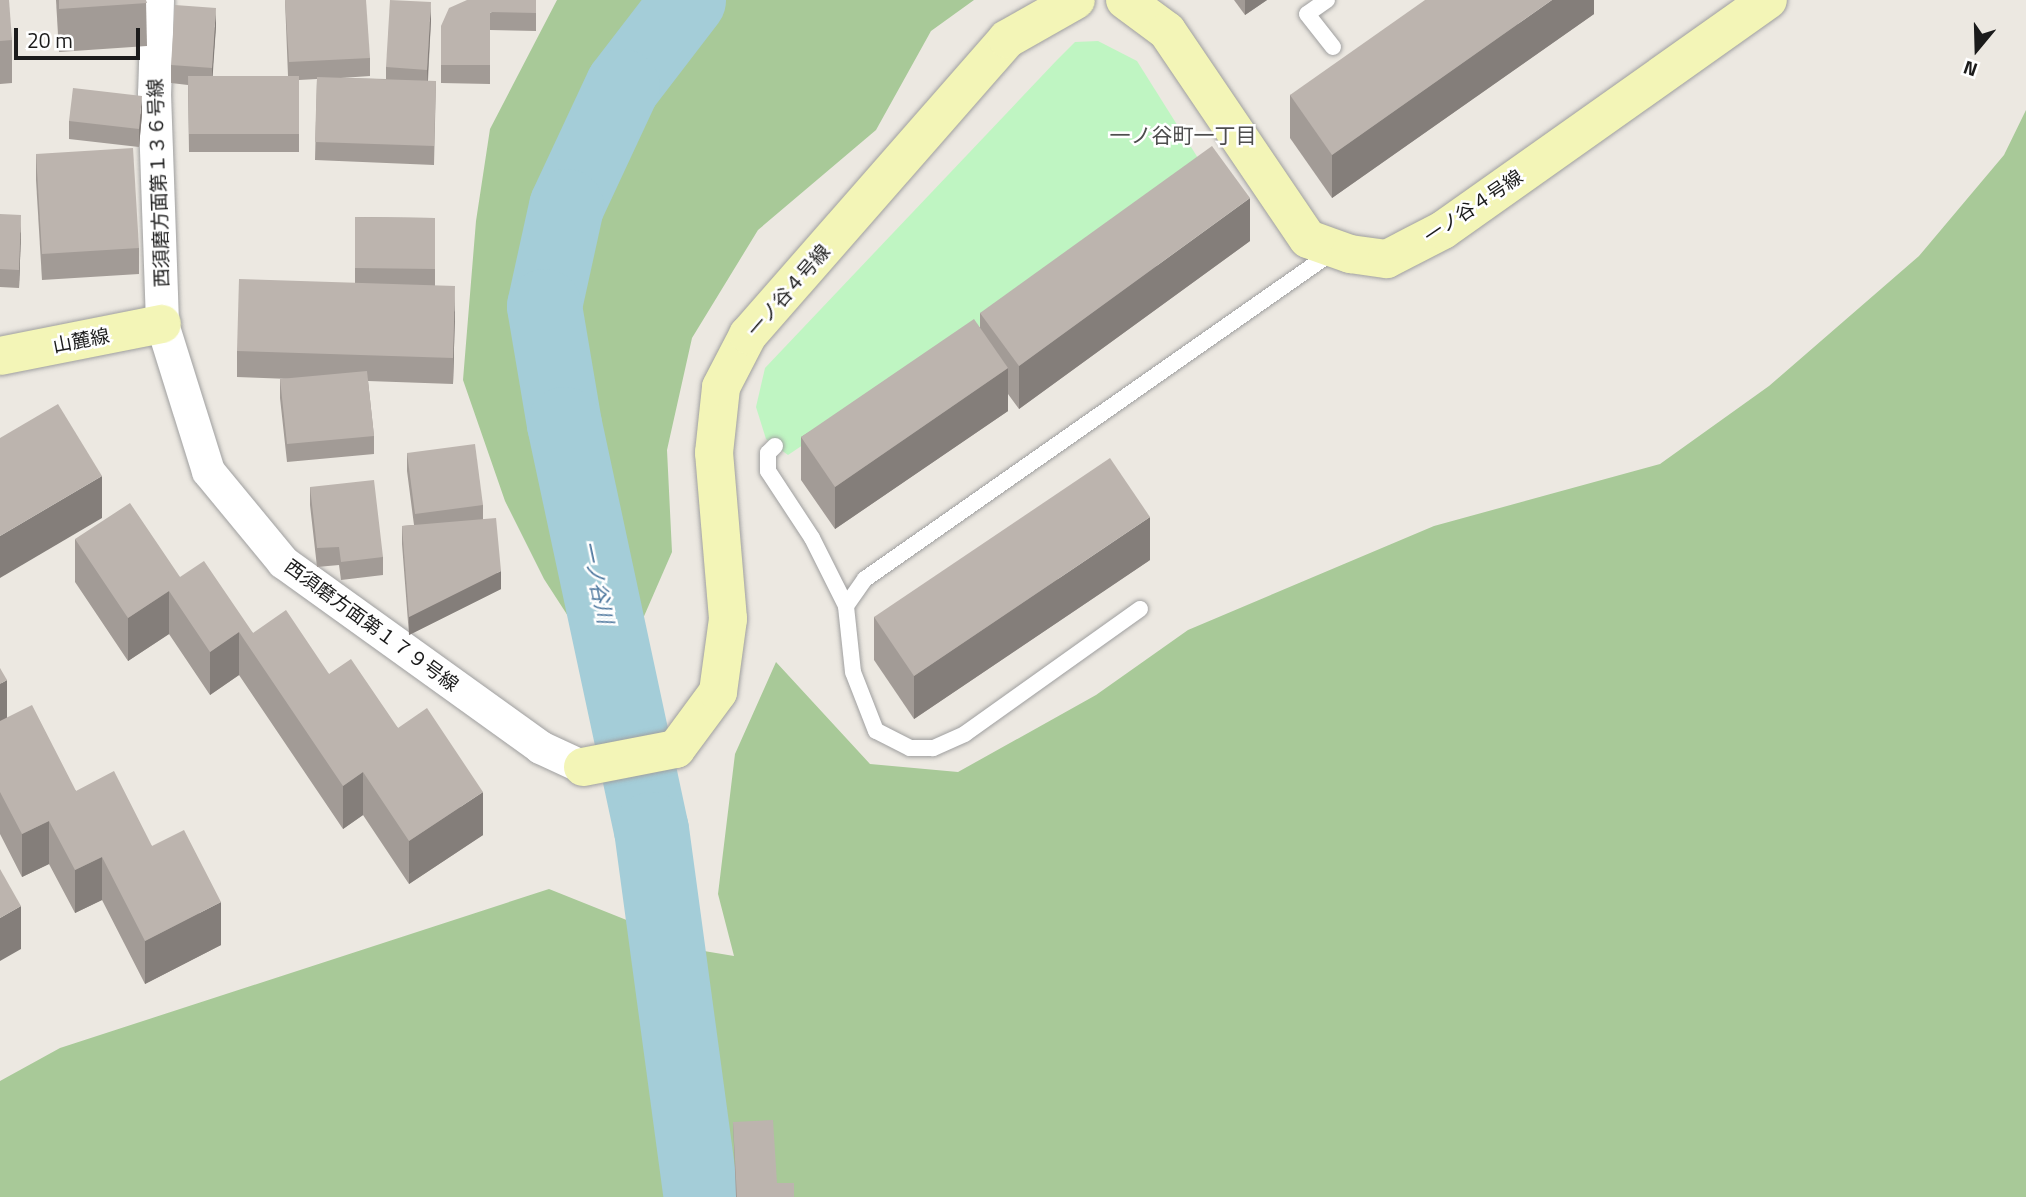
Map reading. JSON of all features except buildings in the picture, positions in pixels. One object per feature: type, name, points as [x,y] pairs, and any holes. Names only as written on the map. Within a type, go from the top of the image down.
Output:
[{"type":"street","name":"西須磨方面第１３６号線","points":[[157,0],[154,93],[162,324]]},
{"type":"street","name":"一ノ谷４号線","points":[[583,767],[676,750],[718,692],[728,619],[713,453],[721,387],[748,335],[1007,39],[1076,0]]},
{"type":"street","name":"一ノ谷４号線","points":[[1125,0],[1167,31],[1308,239],[1336,250],[1387,258],[1443,230],[1768,0]]},
{"type":"street","name":"山麓線","points":[[0,356],[162,324]]},
{"type":"street","name":"西須磨方面第１７９号線","points":[[162,324],[208,471],[283,562],[540,747],[583,767]]},
{"type":"lane","points":[[1327,0],[1307,14],[1334,47]]},
{"type":"lane","points":[[846,606],[865,579],[1336,250]]},
{"type":"lane","points":[[775,446],[768,453],[768,471],[812,538],[846,606],[853,672],[876,731],[910,748],[933,748],[965,734],[1140,609]]},
{"type":"green space","points":[[557,0],[974,0],[931,31],[876,130],[758,230],[692,338],[667,450],[672,552],[638,630],[577,630],[544,579],[505,501],[463,380],[476,221],[490,129]]},
{"type":"green space","points":[[1098,41],[1137,61],[1208,174],[788,455],[766,439],[756,407],[765,368],[1075,42]]},
{"type":"green space","points":[[2026,110],[2026,1197],[0,1197],[0,1081],[60,1048],[549,889],[704,951],[734,956],[718,894],[735,754],[776,662],[870,764],[958,772],[1096,695],[1188,630],[1434,526],[1660,464],[1769,386],[1919,256],[2004,155]]},
{"type":"waterway","name":"一ノ谷川","points":[[688,0],[622,86],[566,206],[544,306],[564,424],[651,829],[701,1197]]},
{"type":"district","name":"一ノ谷町一丁目","points":[[1183,135]]}]
